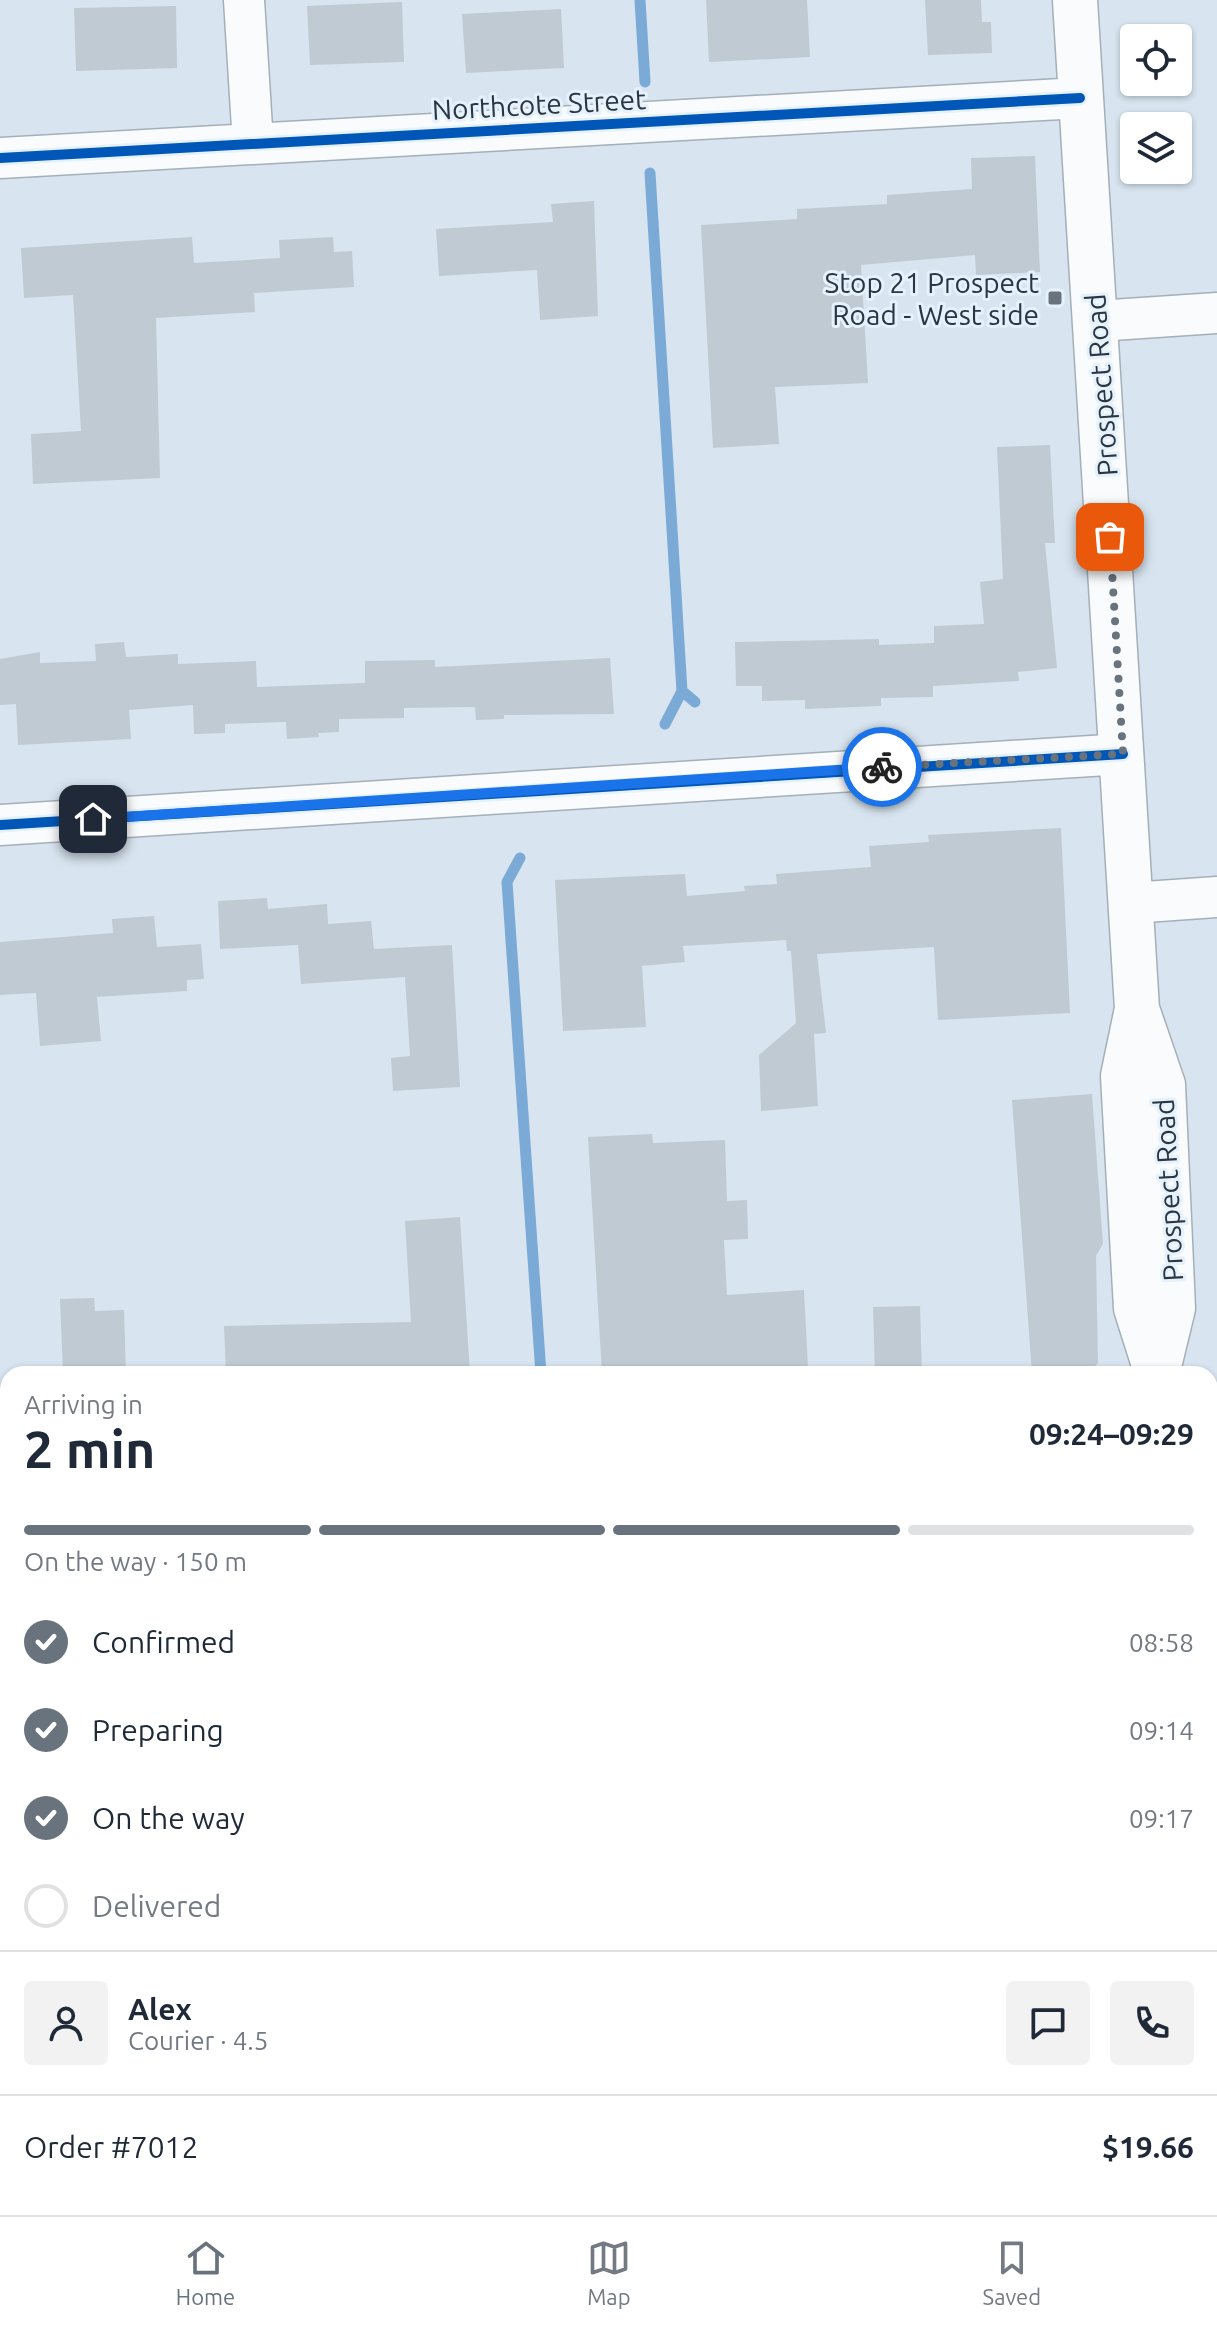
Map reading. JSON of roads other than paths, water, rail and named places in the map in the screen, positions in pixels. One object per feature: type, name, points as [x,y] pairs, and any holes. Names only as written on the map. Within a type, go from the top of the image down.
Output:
[{"type":"main road","name":"Prospect Road","points":[[1075,0],[1137,1009],[1123,1076],[1136,1308],[1154,1366]]},
{"type":"street","points":[[244,0],[253,144]]},
{"type":"street","name":"Northcote Street","points":[[0,158],[1080,98]]},
{"type":"street","points":[[1097,321],[1217,313]]},
{"type":"street","points":[[0,825],[1123,754]]},
{"type":"street","points":[[1131,903],[1217,897]]},
{"type":"waterway","points":[[640,0],[645,82]]},
{"type":"waterway","points":[[650,173],[682,691],[665,724]]},
{"type":"waterway","points":[[682,691],[695,702]]},
{"type":"waterway","points":[[520,858],[507,882],[540,1366]]},
{"type":"place","name":"Stop 21 Prospect Road - West side","points":[[1055,298]]}]
